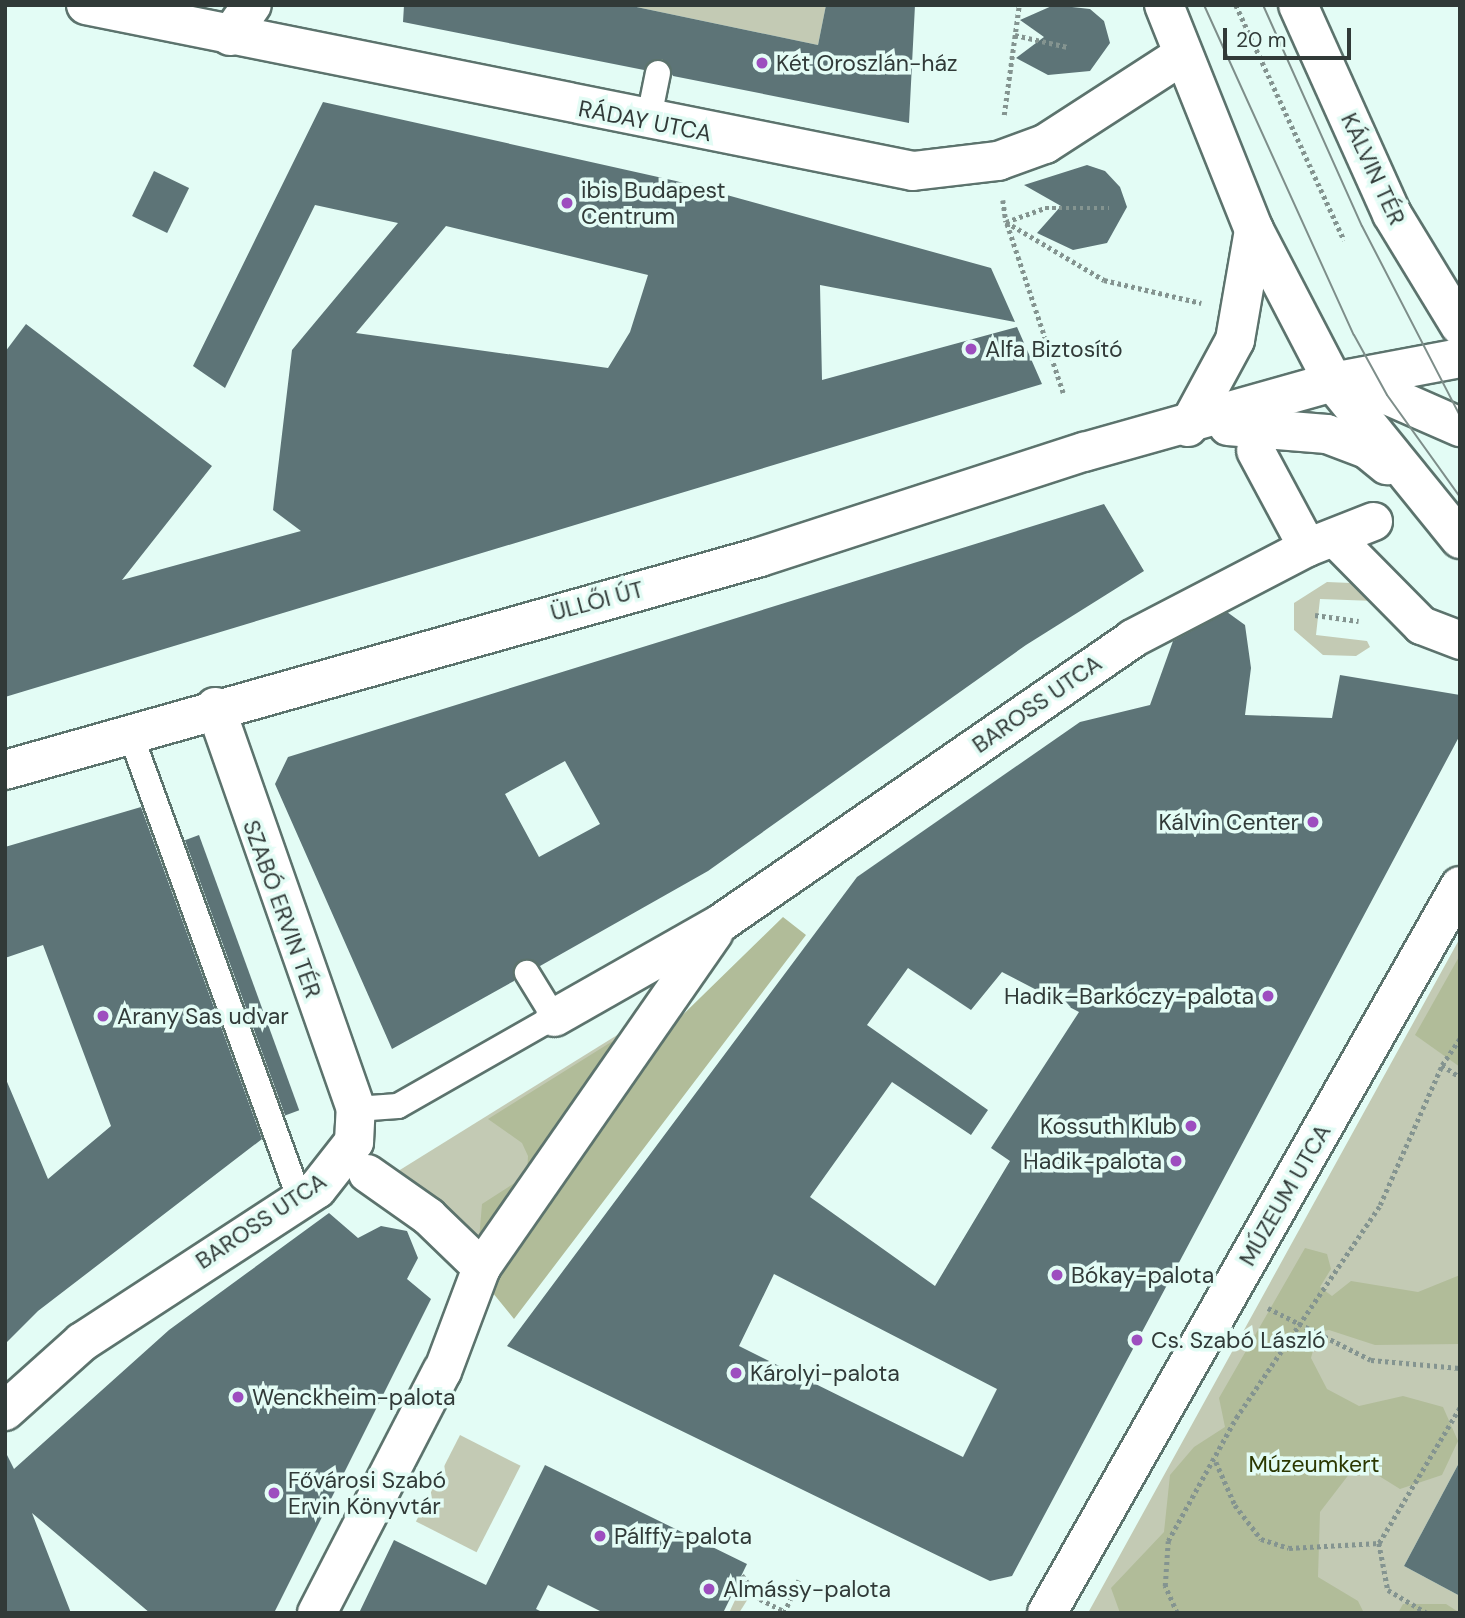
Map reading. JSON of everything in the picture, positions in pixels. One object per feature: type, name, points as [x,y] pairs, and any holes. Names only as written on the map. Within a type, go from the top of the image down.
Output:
[{"type":"street","name":"RÁDAY UTCA","points":[[86,5],[241,20],[648,122],[913,171],[998,161],[1103,112],[1181,56]]},
{"type":"street","points":[[1164,5],[1181,56],[1254,230],[1333,382],[1412,485],[1460,539]]},
{"type":"street","name":"KÁLVIN TÉR","points":[[1298,5],[1392,214],[1460,326]]},
{"type":"street","points":[[1188,427],[1235,340],[1254,230]]},
{"type":"street","points":[[1188,427],[1333,382],[1460,358]]},
{"type":"street","points":[[1333,382],[1387,395],[1456,428]]},
{"type":"street","points":[[1188,427],[1276,426],[1327,434],[1367,449],[1412,485]]},
{"type":"street","name":"ÜLLŐI ÚT","points":[[5,770],[215,707],[760,557],[1072,456],[1188,427]]},
{"type":"street","points":[[1255,450],[1321,542],[1421,625],[1460,640]]},
{"type":"street","name":"BAROSS UTCA","points":[[554,1017],[721,922],[1132,638],[1321,542],[1373,521]]},
{"type":"street","name":"SZABÓ ERVIN TÉR","points":[[215,707],[356,1109]]},
{"type":"street","name":"MÚZEUM UTCA","points":[[1047,1613],[1460,886]]},
{"type":"street","name":"BAROSS UTCA","points":[[442,1371],[481,1267],[721,922]]},
{"type":"street","name":"BAROSS UTCA","points":[[5,1411],[82,1342],[300,1199],[343,1162],[354,1142],[356,1109]]},
{"type":"street","points":[[367,1173],[428,1216],[481,1267]]},
{"type":"street","points":[[317,1613],[442,1371]]},
{"type":"lane","points":[[648,122],[658,73]]},
{"type":"lane","points":[[130,733],[300,1199]]},
{"type":"lane","points":[[527,973],[554,1017]]},
{"type":"lane","name":"BAROSS UTCA","points":[[356,1109],[398,1105],[554,1017]]},
{"type":"path","points":[[1019,5],[998,161],[1006,222],[1063,393]]},
{"type":"path","points":[[1236,5],[1344,240]]},
{"type":"path","points":[[1015,35],[1068,47]]},
{"type":"path","points":[[1006,222],[1045,208],[1109,208]]},
{"type":"path","points":[[1006,222],[1104,281],[1216,307]]},
{"type":"path","points":[[1315,615],[1369,622]]},
{"type":"path","points":[[1177,1613],[1165,1586],[1168,1541],[1295,1327],[1380,1205],[1441,1065],[1460,1038]]},
{"type":"path","points":[[1441,1065],[1460,1077]]},
{"type":"path","points":[[1284,1319],[1295,1327],[1371,1360],[1460,1368]]},
{"type":"path","points":[[1427,1613],[1388,1590],[1379,1543],[1460,1406]]},
{"type":"path","points":[[1216,1462],[1235,1505],[1261,1539],[1289,1548],[1379,1543]]},
{"type":"path","points":[[742,1575],[760,1600],[785,1612],[799,1580]]},
{"type":"green space","points":[[627,5],[826,5],[818,45]]},
{"type":"green space","points":[[1327,582],[1351,583],[1375,601],[1320,599],[1316,635],[1367,641],[1370,647],[1356,656],[1323,655],[1294,630],[1294,603]]},
{"type":"green space","points":[[783,917],[806,935],[514,1319],[488,1287],[479,1240],[482,1204],[527,1175],[528,1156],[522,1143],[488,1119],[632,1029],[660,1037]]},
{"type":"green space","name":"Múzeumkert","points":[[1460,938],[1460,1461],[1404,1566],[1460,1596],[1460,1613],[1088,1613]]},
{"type":"green space","points":[[1460,955],[1460,1067],[1415,1035]]},
{"type":"green space","points":[[635,1024],[483,1250],[395,1173]]},
{"type":"green space","points":[[1305,1248],[1327,1254],[1331,1269],[1320,1287],[1332,1296],[1351,1281],[1418,1292],[1460,1275],[1460,1344],[1375,1345],[1329,1330],[1318,1332],[1311,1358],[1327,1389],[1359,1406],[1403,1396],[1443,1407],[1458,1441],[1442,1475],[1400,1489],[1371,1471],[1350,1473],[1320,1512],[1318,1577],[1358,1601],[1364,1613],[1120,1613],[1111,1588],[1164,1532],[1170,1475],[1194,1447],[1225,1427],[1219,1398]]},
{"type":"green space","points":[[460,1435],[521,1466],[477,1552],[416,1521]]},
{"type":"green space","points":[[743,1583],[751,1594],[739,1613],[729,1613]]},
{"type":"green space","points":[[1403,1604],[1446,1604],[1460,1613],[1398,1613]]},
{"type":"building","name":"Két Oroszlán-ház","points":[[404,5],[627,5],[818,45],[826,5],[915,5],[909,123],[673,76],[662,59],[644,70],[403,22]]},
{"type":"building","points":[[1054,5],[1090,9],[1104,21],[1110,43],[1090,71],[1048,75],[1016,58],[1044,37],[1020,20]]},
{"type":"building","points":[[323,102],[676,181],[991,268],[1015,322],[820,285],[822,380],[1017,327],[1042,384],[5,697],[5,352],[26,324],[212,466],[122,580],[301,531],[273,510],[292,350],[398,223],[315,205],[225,388],[193,366]],"holes":[[[446,226],[648,275],[630,332],[608,368],[356,333]]]},
{"type":"building","points":[[1087,165],[1105,171],[1120,187],[1127,207],[1107,243],[1073,250],[1037,233],[1061,206],[1024,185]]},
{"type":"building","points":[[154,171],[189,188],[167,233],[132,216]]},
{"type":"building","points":[[1104,504],[1144,571],[1026,645],[708,871],[540,966],[520,960],[514,981],[392,1049],[275,784],[288,757]],"holes":[[[565,761],[600,824],[539,857],[505,794]]]},
{"type":"building","points":[[1227,612],[1245,625],[1251,668],[1245,715],[1332,718],[1340,675],[1460,695],[1460,735],[1012,1576],[990,1581],[507,1346],[857,877],[1080,722],[1150,705],[1173,641]],"holes":[[[908,968],[971,1010],[1002,972],[1079,1012],[991,1148],[1010,1161],[935,1286],[810,1197],[892,1082],[971,1135],[988,1110],[867,1025]],[[774,1274],[997,1389],[963,1457],[739,1346]]]},
{"type":"building","points":[[141,807],[262,1139],[38,1311],[5,1344],[5,1077],[48,1179],[111,1126],[43,945],[5,958],[5,847]]},
{"type":"building","points":[[199,835],[299,1110],[285,1115],[185,840]]},
{"type":"building","name":"Wenckheim-palota","points":[[329,1213],[358,1238],[381,1226],[407,1231],[418,1258],[407,1279],[431,1299],[274,1613],[150,1613],[32,1513],[71,1613],[5,1613],[5,1451],[14,1469],[169,1330]]},
{"type":"building","points":[[1460,1461],[1460,1596],[1404,1566]]},
{"type":"building","name":"Pálffy-palota","points":[[545,1465],[747,1564],[723,1613],[604,1613],[548,1585],[536,1609],[544,1613],[359,1613],[394,1540],[486,1585]]},
{"type":"tram line","points":[[1204,5],[1354,335],[1387,395],[1460,497]]},
{"type":"tram line","points":[[1263,5],[1362,226],[1460,416]]},
{"type":"place","name":"Két Oroszlán-ház","points":[[762,63]]},
{"type":"place","name":"ibis Budapest Centrum","points":[[567,203]]},
{"type":"place","name":"Alfa Biztosító","points":[[971,349]]},
{"type":"place","name":"Kálvin Center","points":[[1313,822]]},
{"type":"place","name":"Hadik–Barkóczy-palota","points":[[1268,996]]},
{"type":"place","name":"Arany Sas udvar","points":[[103,1016]]},
{"type":"place","name":"Kossuth Klub","points":[[1191,1126]]},
{"type":"place","name":"Hadik-palota","points":[[1176,1161]]},
{"type":"place","name":"Bókay-palota","points":[[1057,1275]]},
{"type":"place","name":"Cs. Szabó László","points":[[1137,1340]]},
{"type":"place","name":"Károlyi-palota","points":[[736,1373]]},
{"type":"place","name":"Wenckheim-palota","points":[[238,1397]]},
{"type":"place","name":"Fővárosi Szabó Ervin Könyvtár","points":[[274,1493]]},
{"type":"place","name":"Pálffy-palota","points":[[600,1536]]},
{"type":"place","name":"Almássy-palota","points":[[709,1589]]}]
